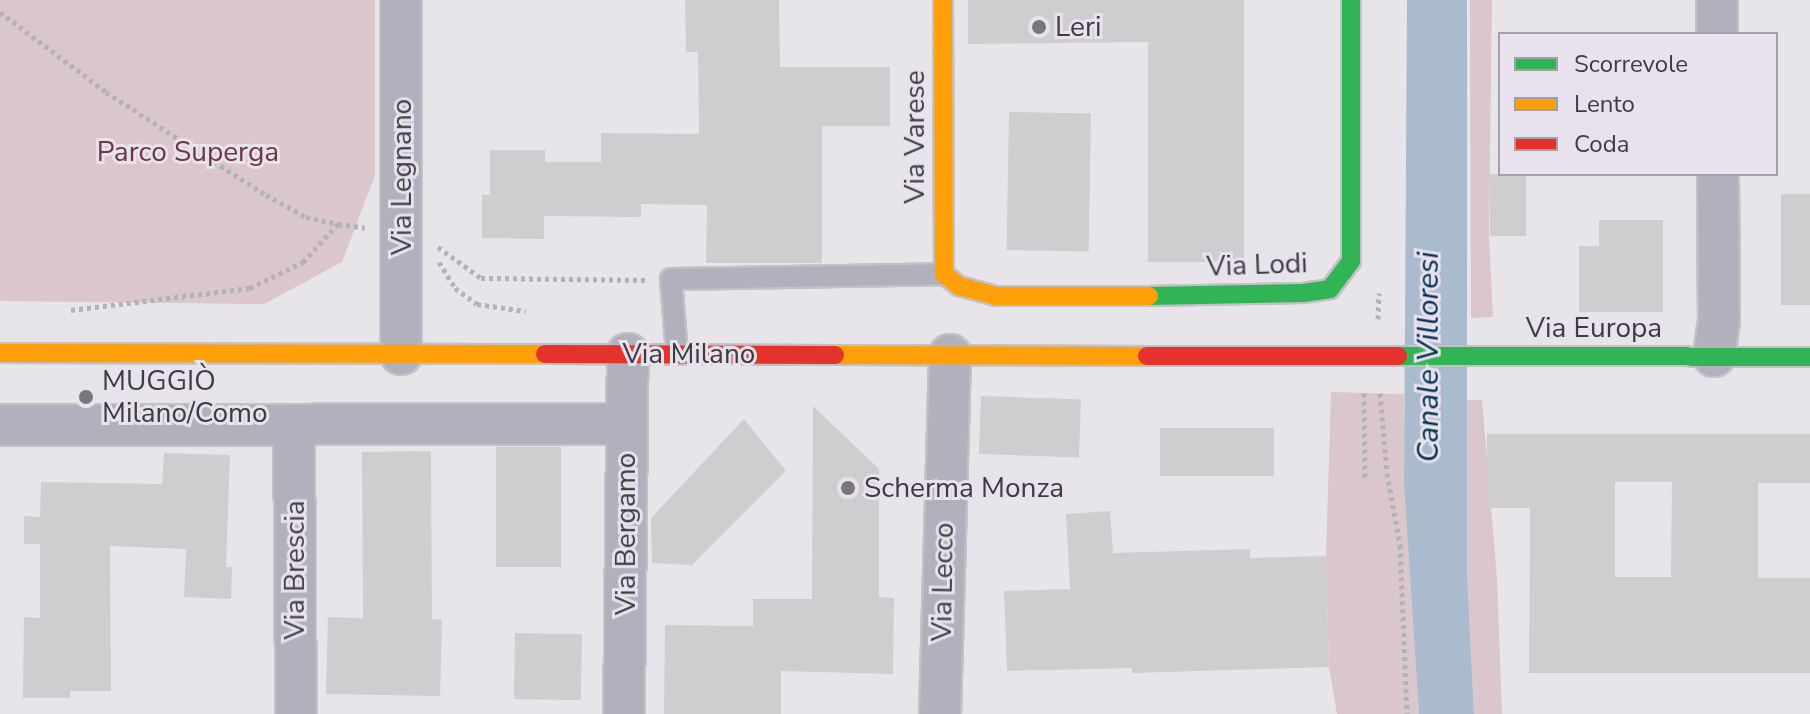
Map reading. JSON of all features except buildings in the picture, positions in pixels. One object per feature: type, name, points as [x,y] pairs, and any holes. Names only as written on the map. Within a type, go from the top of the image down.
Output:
[{"type":"street","name":"Via Legnano","points":[[401,0],[412,235],[401,354]]},
{"type":"street","name":"Via Varese","points":[[943,0],[944,274]]},
{"type":"street","name":"Via Lodi","points":[[944,274],[959,286],[1011,296],[1272,294],[1330,289],[1351,261],[1351,0]]},
{"type":"street","points":[[1717,0],[1717,32]]},
{"type":"street","points":[[1714,356],[1719,322],[1718,176]]},
{"type":"street","name":"Via Milano","points":[[0,353],[1376,356]]},
{"type":"street","name":"Via Bergamo","points":[[624,714],[628,354]]},
{"type":"street","name":"Via Lecco","points":[[940,714],[950,355]]},
{"type":"street","name":"Via Europa","points":[[1376,356],[1810,357]]},
{"type":"street","points":[[0,425],[627,424]]},
{"type":"street","name":"Via Brescia","points":[[294,426],[296,714]]},
{"type":"lane","points":[[677,354],[671,279],[944,274]]},
{"type":"path","points":[[0,12],[106,92],[266,195],[306,217],[412,235],[481,278],[671,279]]},
{"type":"path","points":[[60,310],[250,288],[303,262],[338,224]]},
{"type":"path","points":[[412,235],[455,288],[477,304],[530,311]]},
{"type":"path","points":[[1365,481],[1376,356]]},
{"type":"green space","name":"Parco Superga","points":[[0,0],[375,0],[375,175],[342,262],[264,304],[0,301]]},
{"type":"green space","points":[[1470,0],[1492,0],[1489,236],[1493,317],[1471,318]]},
{"type":"green space","points":[[1331,392],[1404,394],[1404,485],[1419,714],[1337,714],[1329,667],[1326,556]]},
{"type":"green space","points":[[1467,400],[1482,400],[1497,578],[1502,714],[1474,714],[1467,573]]},
{"type":"water","name":"Canale Villoresi","points":[[1407,0],[1467,0],[1467,573],[1474,714],[1419,714],[1404,485]]},
{"type":"traffic: fast","points":[[1149,296],[1303,293],[1330,289],[1351,261],[1351,0]]},
{"type":"traffic: fast","points":[[1398,356],[1810,357]]},
{"type":"traffic: slow","points":[[943,0],[944,274],[959,286],[996,296],[1149,296]]},
{"type":"traffic: slow","points":[[0,353],[545,354]]},
{"type":"traffic: slow","points":[[835,355],[1147,356]]},
{"type":"traffic: jam","points":[[545,354],[835,355]]},
{"type":"traffic: jam","points":[[1147,356],[1398,356]]},
{"type":"place","name":"Leri","points":[[1039,27]]},
{"type":"place","name":"MUGGIÒ Milano/Como","points":[[86,397]]},
{"type":"place","name":"Scherma Monza","points":[[848,488]]}]
